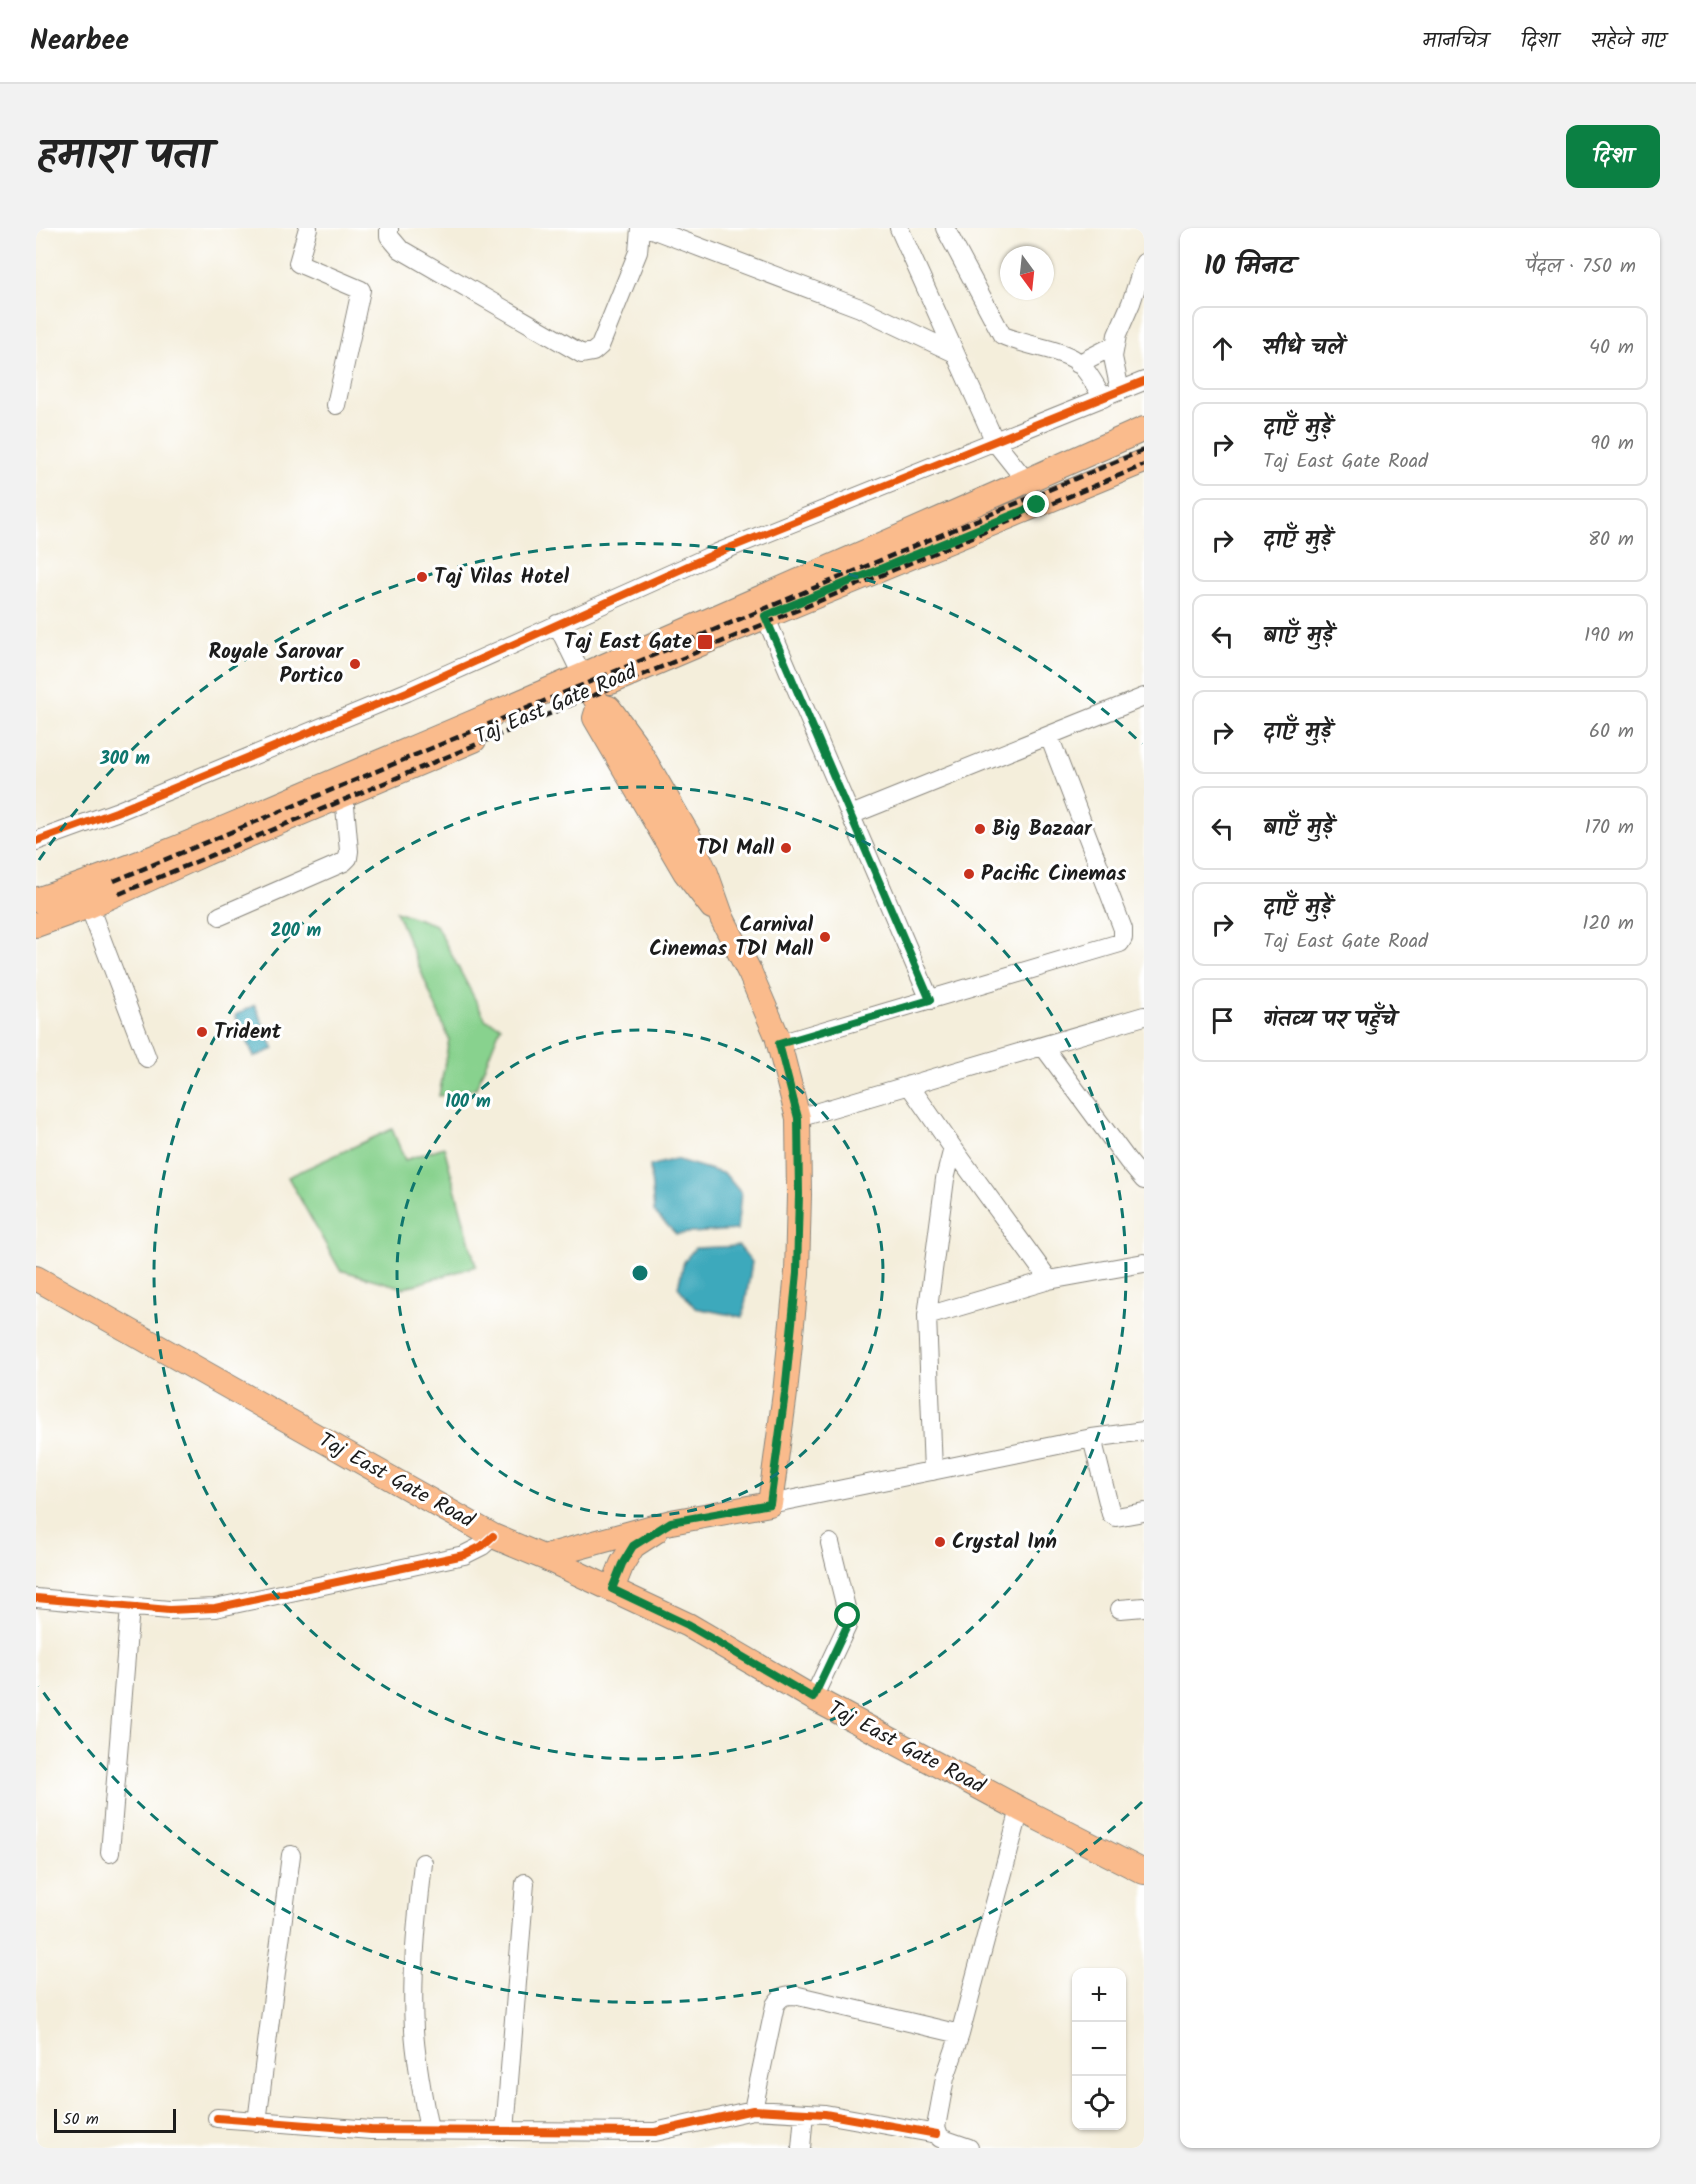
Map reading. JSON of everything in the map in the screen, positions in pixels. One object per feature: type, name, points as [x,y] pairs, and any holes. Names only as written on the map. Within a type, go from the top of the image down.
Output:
[{"type":"main road","points":[[36,900],[79,886],[192,840],[591,691],[1026,481],[1144,429]]},
{"type":"main road","name":"Taj East Gate Road","points":[[36,925],[89,906],[765,616],[1144,461]]},
{"type":"main road","points":[[543,1557],[671,1522],[770,1504],[785,1393],[797,1273],[798,1118],[779,1044],[750,973],[722,918],[706,873],[670,804],[634,742],[609,708],[591,691]]},
{"type":"main road","name":"Taj East Gate Road","points":[[36,1278],[493,1536],[688,1625],[813,1698],[1020,1809],[1144,1872]]},
{"type":"main road","points":[[612,1589],[622,1564],[633,1546],[671,1522]]},
{"type":"street","points":[[308,228],[298,263],[360,290],[336,405]]},
{"type":"street","points":[[388,228],[388,236],[400,249],[582,354],[593,352],[600,346],[638,252],[640,228]]},
{"type":"street","points":[[650,228],[860,308],[955,353]]},
{"type":"street","points":[[899,228],[995,442],[1026,481]]},
{"type":"street","points":[[945,228],[1002,335],[1018,343],[1072,357],[1111,394]]},
{"type":"street","points":[[1111,394],[1117,335],[1131,303],[1144,263]]},
{"type":"street","points":[[1078,364],[1115,345]]},
{"type":"street","points":[[36,841],[127,807],[407,692],[717,553],[1144,381]]},
{"type":"street","points":[[765,616],[930,1000]]},
{"type":"street","points":[[557,624],[591,691]]},
{"type":"street","points":[[851,815],[1144,697]]},
{"type":"street","points":[[779,1044],[1120,944],[1123,929],[1049,736]]},
{"type":"street","points":[[220,916],[344,862],[348,858],[349,851],[344,795]]},
{"type":"street","points":[[89,906],[147,1058]]},
{"type":"street","points":[[798,1118],[1144,1016]]},
{"type":"street","points":[[1044,1046],[1144,1180]]},
{"type":"street","points":[[909,1085],[1049,1281]]},
{"type":"street","points":[[933,1471],[927,1316],[945,1179],[953,1148]]},
{"type":"street","points":[[927,1316],[1049,1281],[1144,1263]]},
{"type":"street","points":[[770,1504],[1092,1438],[1144,1431]]},
{"type":"street","points":[[1092,1438],[1111,1514],[1116,1517],[1144,1512]]},
{"type":"street","points":[[36,1598],[169,1610],[215,1608],[464,1555],[482,1546],[493,1536]]},
{"type":"street","points":[[813,1698],[847,1626],[848,1616],[830,1544]]},
{"type":"street","points":[[110,1853],[130,1607]]},
{"type":"street","points":[[1120,1609],[1144,1607]]},
{"type":"street","points":[[937,2134],[936,2119],[945,2078],[960,2034],[1020,1809]]},
{"type":"street","points":[[256,2122],[291,1855]]},
{"type":"street","points":[[423,1863],[415,1952],[414,2029],[419,2075],[429,2130]]},
{"type":"street","points":[[505,2131],[525,1883]]},
{"type":"street","points":[[753,2110],[775,2005],[779,1998],[785,1995],[794,1995],[960,2034]]},
{"type":"street","points":[[217,2118],[371,2130],[429,2130],[481,2139],[505,2131],[585,2140],[655,2132],[753,2110],[825,2114],[937,2134],[944,2140],[969,2148]]},
{"type":"street","points":[[801,2148],[804,2114]]},
{"type":"green space","points":[[396,911],[436,925],[486,1020],[501,1026],[476,1088],[439,1096],[449,1039]]},
{"type":"green space","points":[[392,1129],[405,1160],[444,1147],[476,1266],[404,1288],[340,1270],[288,1177]]},
{"type":"water","points":[[255,1005],[274,1049],[254,1057],[235,1015]]},
{"type":"water","points":[[675,1159],[725,1174],[741,1193],[737,1230],[676,1234],[654,1212],[650,1166]]},
{"type":"water","points":[[739,1246],[752,1262],[743,1317],[695,1308],[678,1287],[684,1261],[695,1248]]},
{"type":"railway","points":[[114,881],[1144,450]]},
{"type":"railway","points":[[119,894],[1144,465]]},
{"type":"cycle path","points":[[36,841],[116,812],[407,692],[717,553],[1144,381]]},
{"type":"cycle path","points":[[36,1598],[169,1610],[215,1608],[464,1555],[482,1546],[493,1536]]},
{"type":"cycle path","points":[[217,2118],[371,2130],[655,2132],[753,2110],[825,2114],[937,2134]]},
{"type":"place","name":"Taj Vilas Hotel","points":[[422,577]]},
{"type":"place","name":"Taj East Gate","points":[[705,642]]},
{"type":"place","name":"Royale Sarovar Portico","points":[[355,664]]},
{"type":"place","name":"Big Bazaar","points":[[980,829]]},
{"type":"place","name":"TDI Mall","points":[[786,848]]},
{"type":"place","name":"Pacific Cinemas","points":[[969,874]]},
{"type":"place","name":"Carnival Cinemas TDI Mall","points":[[825,937]]},
{"type":"place","name":"Trident","points":[[202,1032]]},
{"type":"place","name":"Crystal Inn","points":[[940,1542]]},
{"type":"route","points":[[848,1616],[847,1626],[813,1698],[688,1625],[612,1589],[622,1564],[633,1546],[671,1522],[770,1504],[785,1393],[797,1273],[799,1195],[798,1118],[779,1044],[930,1000],[765,616],[1037,505]]}]
